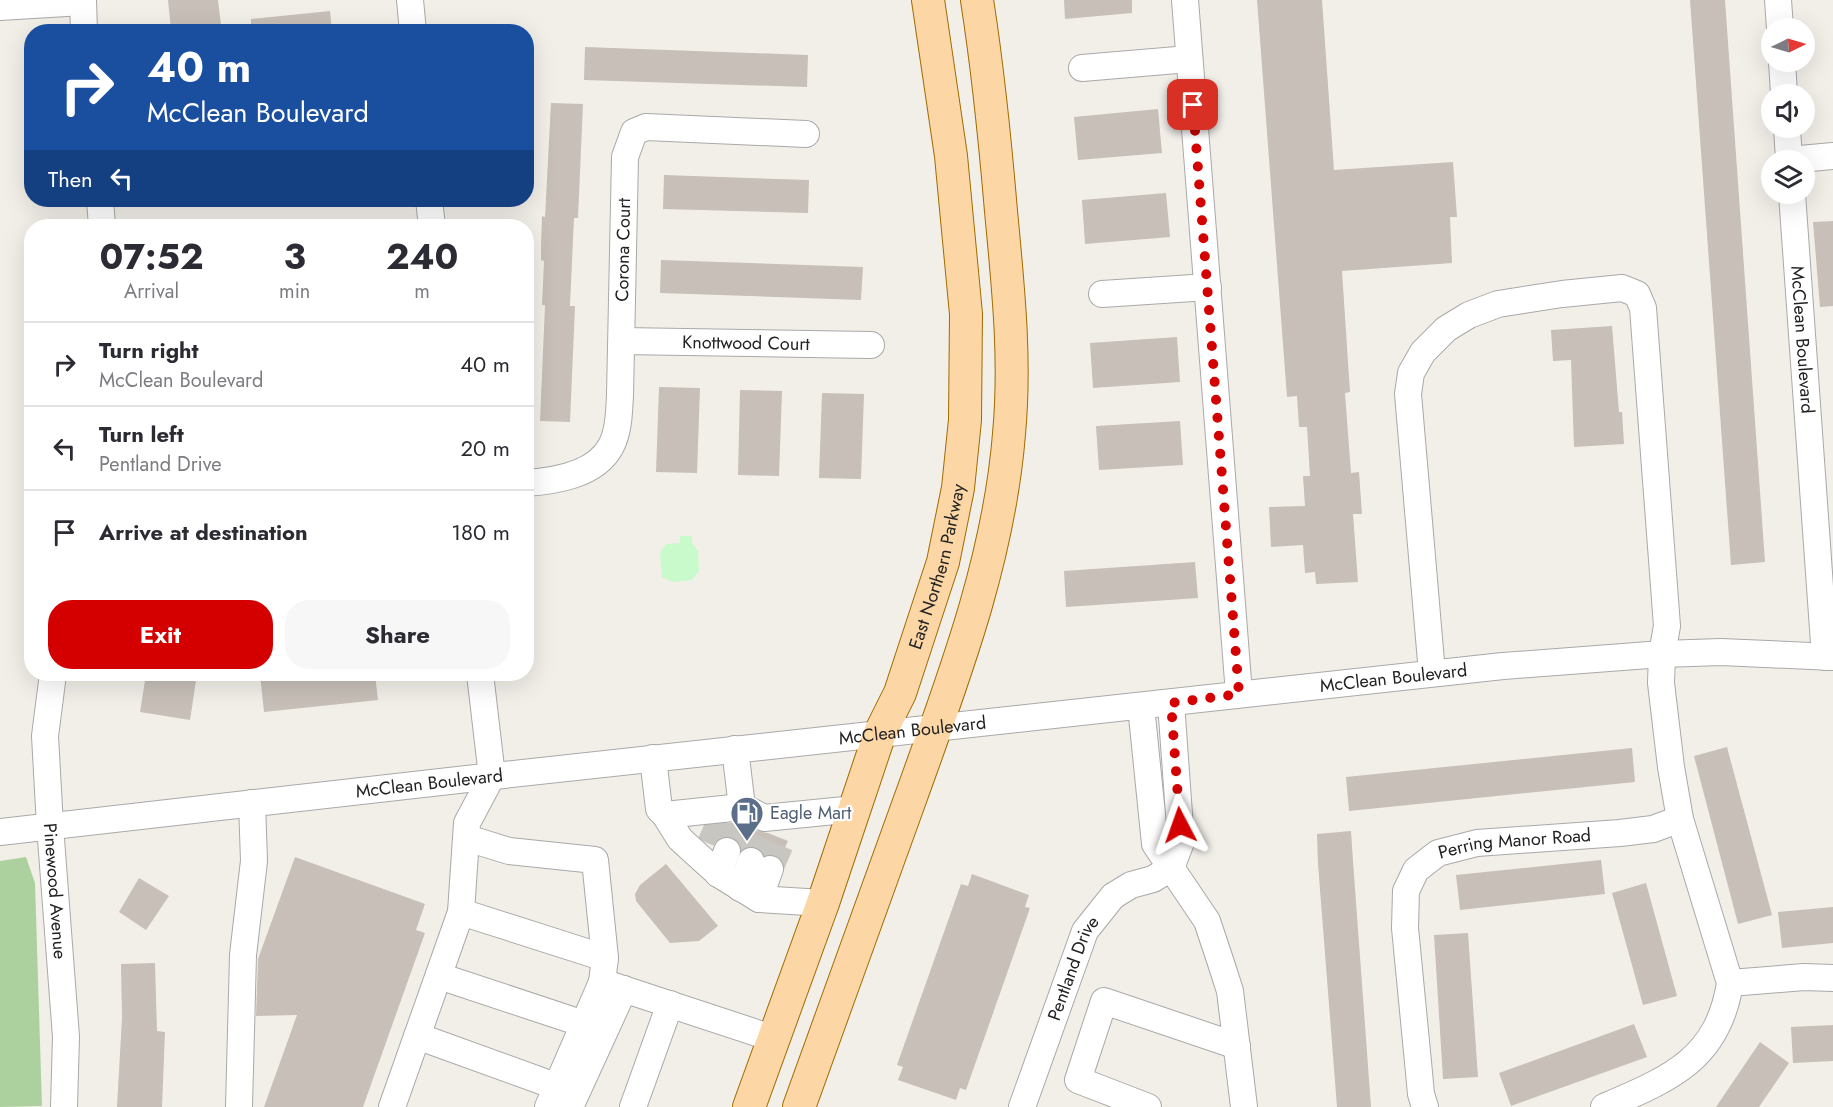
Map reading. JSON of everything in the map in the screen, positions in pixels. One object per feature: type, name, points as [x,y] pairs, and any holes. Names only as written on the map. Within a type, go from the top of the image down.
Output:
[{"type":"main road","name":"East Northern Parkway","points":[[749,1107],[823,903],[880,734],[900,693],[943,562],[958,488],[965,420],[964,280],[951,156],[928,0]]},
{"type":"main road","points":[[799,1107],[966,639],[984,578],[998,513],[1008,446],[1013,349],[986,54],[977,0]]},
{"type":"street","points":[[410,0],[412,24]]},
{"type":"street","points":[[1185,0],[1239,694]]},
{"type":"street","points":[[1778,0],[1779,18]]},
{"type":"street","points":[[15,4],[83,1],[84,24]]},
{"type":"street","points":[[1082,68],[1190,59]]},
{"type":"street","name":"Corona Court","points":[[534,482],[569,476],[601,459],[611,446],[618,417],[622,341],[625,157],[634,132],[646,127],[806,134]]},
{"type":"street","points":[[1815,158],[1833,156]]},
{"type":"street","name":"McClean Boulevard","points":[[0,832],[653,758],[1503,666],[1721,652],[1829,657],[1823,483],[1792,204]]},
{"type":"street","points":[[1102,294],[1208,287]]},
{"type":"street","points":[[1432,673],[1408,394],[1411,373],[1423,352],[1446,329],[1469,315],[1498,304],[1622,288],[1637,294],[1643,308],[1667,626],[1662,654],[1661,683],[1665,725],[1680,819],[1730,983],[1722,1018],[1692,1060],[1678,1072],[1652,1087],[1604,1107]]},
{"type":"street","name":"Knottwood Court","points":[[622,341],[871,345]]},
{"type":"street","name":"Pinewood Avenue","points":[[52,681],[45,736],[66,1036],[64,1107]]},
{"type":"street","points":[[392,1107],[461,912],[467,823],[492,776],[481,681]]},
{"type":"street","points":[[1171,703],[1181,842],[1171,868]]},
{"type":"street","points":[[1141,706],[1155,844],[1207,921],[1230,992],[1244,1107]]},
{"type":"street","points":[[735,749],[735,812]]},
{"type":"street","points":[[653,758],[659,809],[680,839],[715,857],[749,893],[823,903]]},
{"type":"street","points":[[239,1107],[243,955],[254,861],[252,803]]},
{"type":"street","points":[[665,815],[735,812],[764,818],[777,825],[855,809]]},
{"type":"street","name":"Perring Manor Road","points":[[1425,1107],[1421,1094],[1405,928],[1406,891],[1416,870],[1438,853],[1477,843],[1620,833],[1653,829],[1680,819]]},
{"type":"street","points":[[466,838],[509,851],[595,860],[610,976],[559,1100]]},
{"type":"street","points":[[749,893],[761,865]]},
{"type":"street","name":"Pentland Drive","points":[[1022,1107],[1085,931],[1113,896],[1131,885],[1153,879],[1171,868]]},
{"type":"street","points":[[461,912],[670,1004],[775,1039]]},
{"type":"street","points":[[439,976],[584,1024]]},
{"type":"street","points":[[559,1100],[584,1024],[610,976]]},
{"type":"street","points":[[1730,983],[1804,977],[1833,978]]},
{"type":"street","points":[[1148,1107],[1078,1080],[1104,1001],[1237,1047]]},
{"type":"street","points":[[633,1107],[670,1004]]},
{"type":"street","points":[[417,1036],[559,1100]]},
{"type":"green space","points":[[680,536],[692,536],[692,542],[698,552],[699,571],[692,580],[673,582],[662,577],[660,553],[666,544],[680,543]]},
{"type":"green space","points":[[26,857],[35,883],[42,1106],[0,1107],[0,861]]},
{"type":"building","points":[[168,0],[218,0],[221,24],[170,24]]},
{"type":"building","points":[[1064,0],[1132,0],[1132,13],[1065,19]]},
{"type":"building","points":[[1257,0],[1322,0],[1334,170],[1453,162],[1457,217],[1450,217],[1452,263],[1342,271],[1350,392],[1345,393],[1351,473],[1359,472],[1362,514],[1353,514],[1358,582],[1316,584],[1315,572],[1305,573],[1303,545],[1271,547],[1269,507],[1305,506],[1303,476],[1310,476],[1307,427],[1299,427],[1297,396],[1287,397]]},
{"type":"building","points":[[1690,0],[1725,0],[1765,562],[1731,565]]},
{"type":"building","points":[[330,11],[331,24],[251,24],[251,19]]},
{"type":"building","points":[[585,47],[808,55],[807,87],[584,80]]},
{"type":"building","points":[[551,103],[583,104],[578,218],[574,218],[570,306],[575,306],[570,422],[540,421],[545,305],[542,305],[544,261],[541,260],[542,216],[545,217]]},
{"type":"building","points":[[1158,109],[1162,153],[1078,160],[1074,117]]},
{"type":"building","points":[[664,175],[809,180],[808,213],[663,209]]},
{"type":"building","points":[[1166,193],[1170,237],[1085,244],[1082,200]]},
{"type":"building","points":[[1833,221],[1833,306],[1820,307],[1813,222]]},
{"type":"building","points":[[661,260],[863,267],[861,300],[660,293]]},
{"type":"building","points":[[1612,326],[1624,444],[1574,447],[1571,360],[1553,361],[1551,330]]},
{"type":"building","points":[[1177,337],[1180,382],[1093,388],[1090,343]]},
{"type":"building","points":[[659,387],[700,388],[697,473],[656,472]]},
{"type":"building","points":[[740,390],[782,391],[779,476],[738,475]]},
{"type":"building","points":[[822,393],[864,394],[861,479],[819,478]]},
{"type":"building","points":[[1180,421],[1183,465],[1099,470],[1096,426]]},
{"type":"building","points":[[1195,562],[1198,598],[1066,607],[1064,571]]},
{"type":"building","points":[[145,681],[196,681],[190,720],[140,712]]},
{"type":"building","points":[[261,681],[376,681],[378,700],[264,712]]},
{"type":"building","points":[[1727,747],[1772,915],[1738,924],[1694,756]]},
{"type":"building","points":[[1632,748],[1635,782],[1349,811],[1346,777]]},
{"type":"building","points":[[740,822],[757,831],[788,841],[780,858],[775,855],[764,855],[756,847],[748,846],[742,849],[738,841],[732,837],[725,836],[713,845],[706,842],[713,825]]},
{"type":"building","points":[[1351,831],[1371,1107],[1337,1107],[1318,864],[1317,834]]},
{"type":"building","points":[[295,857],[425,904],[416,930],[425,933],[363,1107],[264,1107],[297,1015],[256,1016],[258,959]]},
{"type":"building","points":[[1601,860],[1605,894],[1460,910],[1456,875]]},
{"type":"building","points":[[666,864],[718,926],[699,941],[670,943],[636,901],[635,894],[640,885]]},
{"type":"building","points":[[972,874],[1029,895],[1025,907],[1030,908],[966,1090],[960,1088],[956,1100],[898,1080],[903,1067],[897,1065],[961,884],[968,886]]},
{"type":"building","points":[[139,878],[169,896],[146,930],[119,912]]},
{"type":"building","points":[[1646,883],[1677,996],[1643,1005],[1612,893]]},
{"type":"building","points":[[1833,907],[1833,943],[1782,948],[1778,912]]},
{"type":"building","points":[[1468,933],[1478,1077],[1443,1079],[1434,935]]},
{"type":"building","points":[[155,963],[157,1031],[165,1032],[162,1107],[117,1107],[122,1018],[121,964]]},
{"type":"building","points":[[1634,1024],[1647,1057],[1511,1106],[1499,1073]]},
{"type":"building","points":[[1833,1025],[1833,1061],[1793,1063],[1791,1027]]},
{"type":"building","points":[[1760,1042],[1789,1063],[1759,1107],[1716,1107]]},
{"type":"tunnel","points":[[710,844],[723,814]]},
{"type":"tunnel","points":[[727,851],[740,821]]},
{"type":"tunnel","points":[[751,861],[764,831]]},
{"type":"tunnel","points":[[770,869],[783,839]]},
{"type":"place","name":"Eagle Mart","points":[[747,842]]},
{"type":"route","points":[[1180,825],[1171,703],[1239,694],[1193,105]]}]
